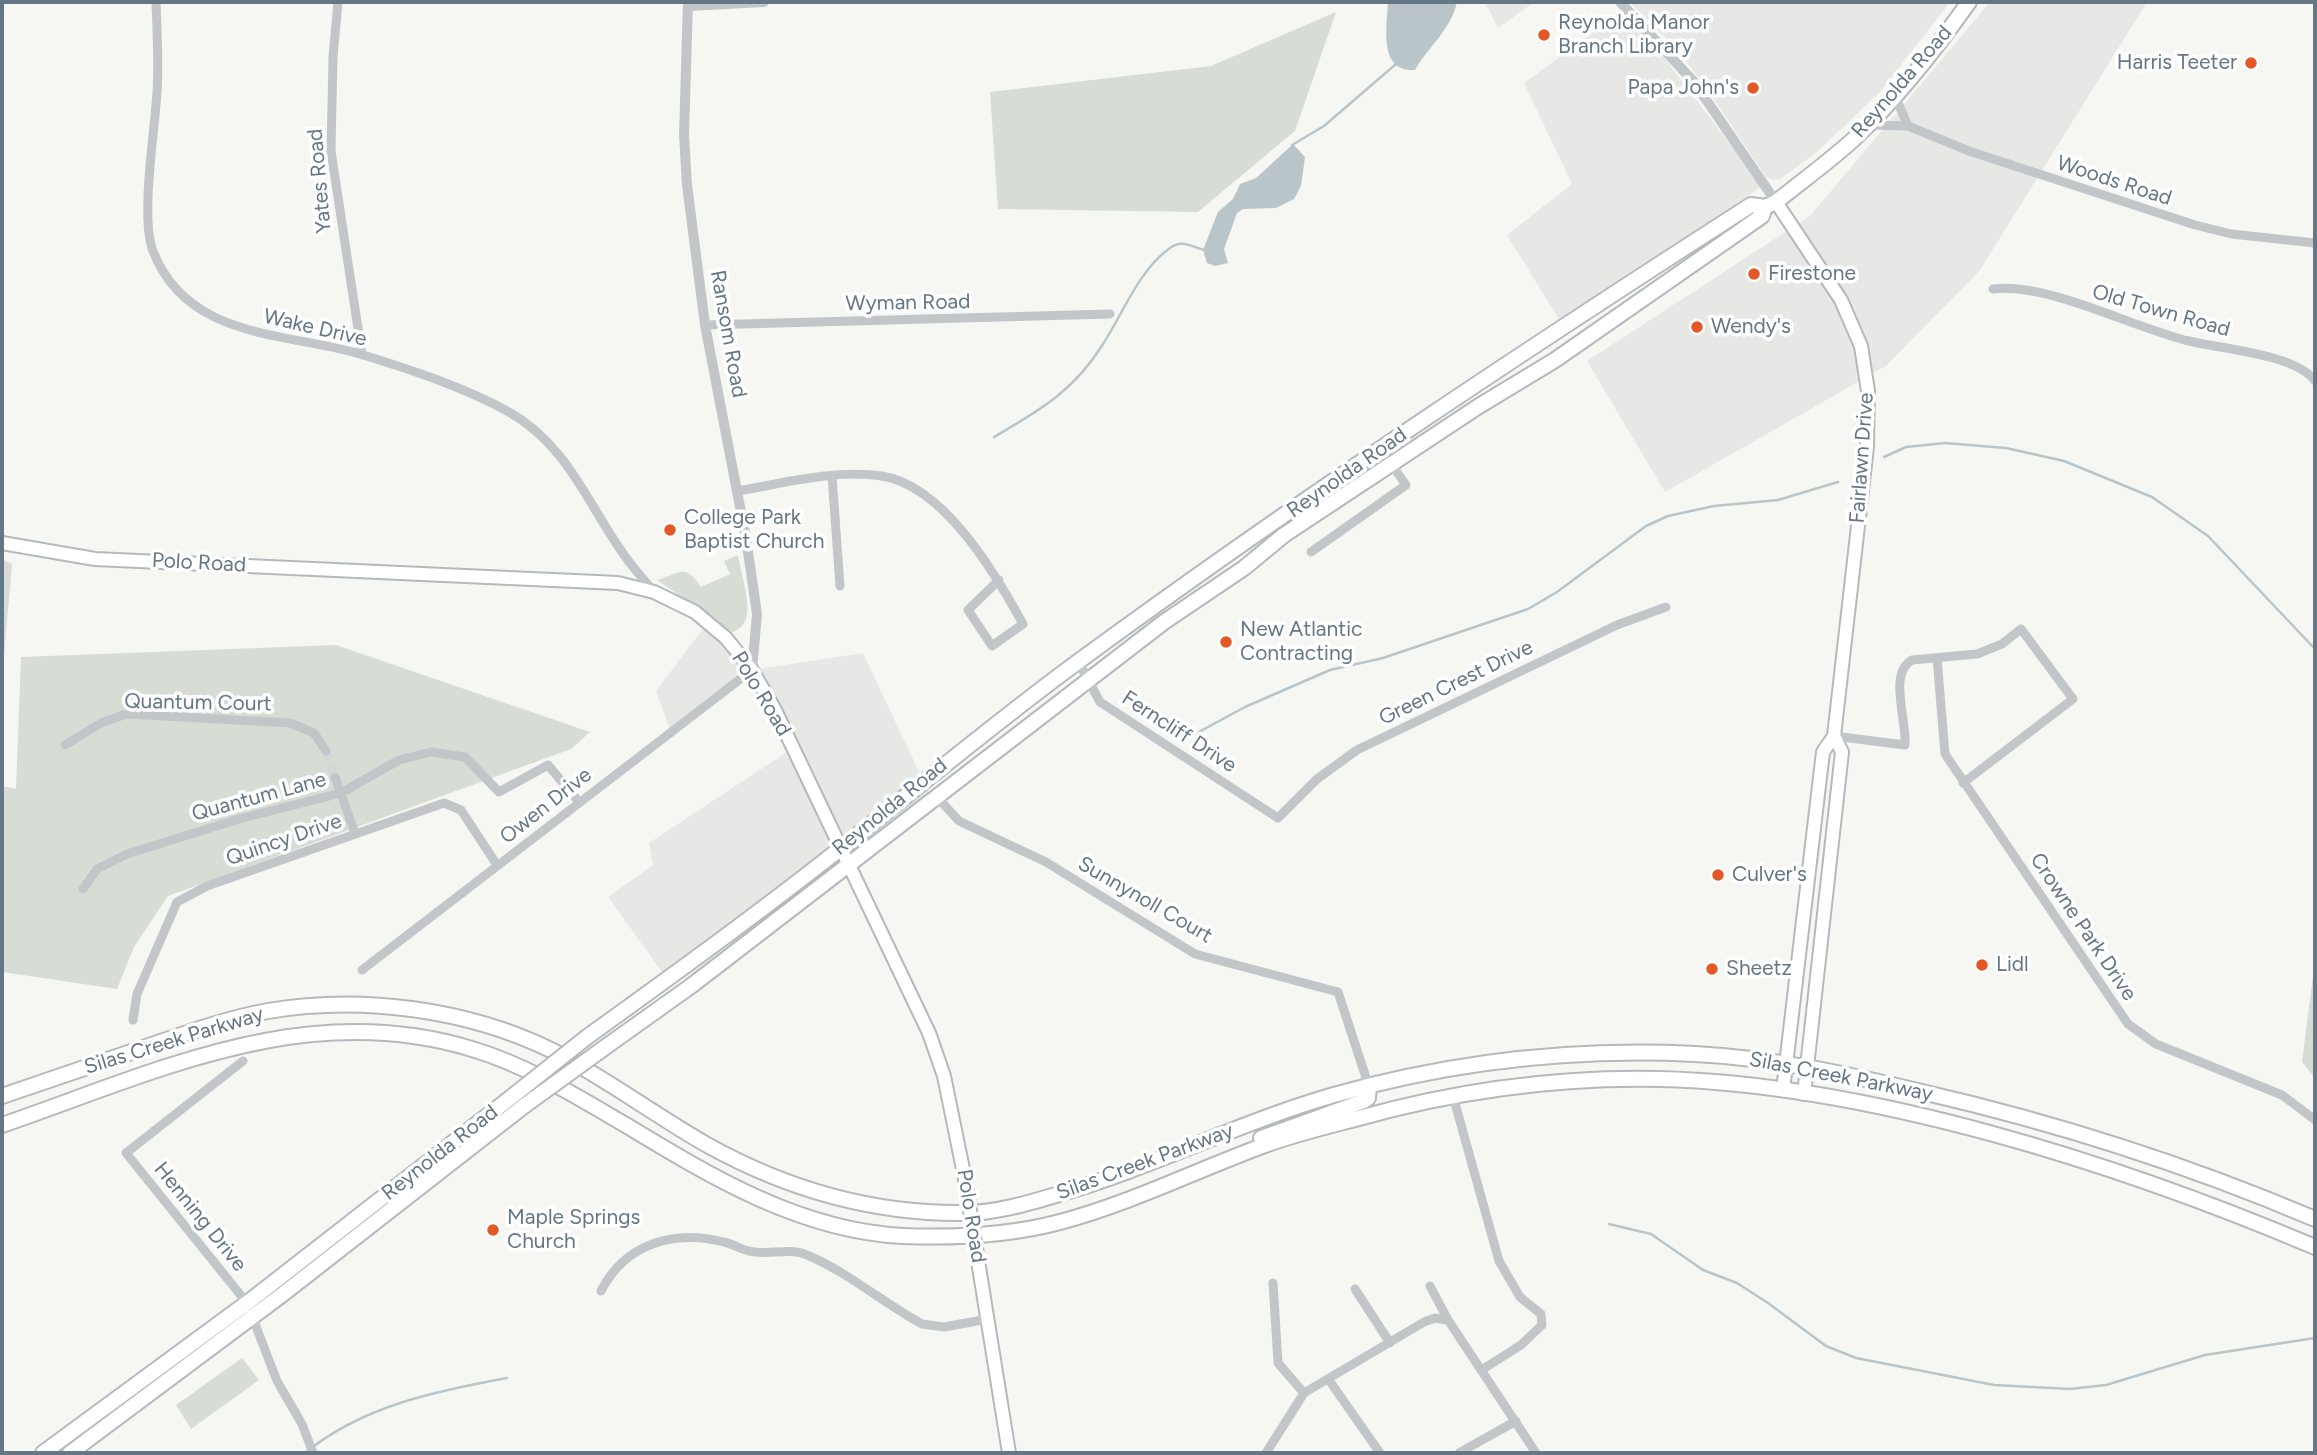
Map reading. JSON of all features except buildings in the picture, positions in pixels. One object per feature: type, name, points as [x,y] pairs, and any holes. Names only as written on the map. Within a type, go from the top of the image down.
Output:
[{"type":"main road","name":"Reynolda Road","points":[[519,1101],[604,1048],[691,986],[1086,680],[1244,568],[1284,535],[1479,406],[1555,360],[1762,216],[1770,204],[1868,125],[1895,96],[1969,2]]},
{"type":"main road","name":"Reynolda Road","points":[[70,1453],[519,1101],[587,1037],[841,848],[957,752],[1078,661],[1422,420],[1752,205],[1770,204]]},
{"type":"main road","name":"Fairlawn Drive","points":[[1770,204],[1841,300],[1861,346],[1868,391],[1867,447],[1834,736],[1823,752],[1783,1090]]},
{"type":"main road","name":"Polo Road","points":[[2,543],[95,558],[596,581],[654,592],[686,606],[726,638],[752,670],[775,710],[929,1033],[944,1076],[965,1179],[1009,1453]]},
{"type":"main road","name":"Fairlawn Drive","points":[[1804,1094],[1842,752],[1834,736]]},
{"type":"main road","name":"Silas Creek Parkway","points":[[2,1096],[211,1025],[256,1014],[324,1005],[380,1006],[437,1013],[547,1048],[706,1144],[768,1176],[835,1199],[902,1210],[970,1213],[1035,1201],[1101,1182],[1332,1096],[1369,1087],[1453,1069],[1574,1054],[1700,1054],[1809,1067],[1963,1101],[2075,1132],[2196,1172],[2315,1219]]},
{"type":"main road","name":"Silas Creek Parkway","points":[[2,1125],[81,1095],[255,1041],[307,1032],[357,1031],[404,1035],[472,1049],[547,1080],[751,1196],[822,1222],[899,1236],[972,1235],[1056,1223],[1131,1199],[1269,1144],[1362,1117],[1453,1096],[1519,1086],[1596,1079],[1674,1080],[1783,1090],[1885,1109],[2031,1147],[2114,1171],[2315,1247]]},
{"type":"main road","points":[[1215,1166],[1231,1152],[1256,1140],[1364,1101],[1369,1087]]},
{"type":"main road","points":[[2286,1235],[2296,1210]]},
{"type":"main road","name":"Reynolda Road","points":[[43,1453],[251,1310]]},
{"type":"street","name":"Wake Drive","points":[[156,2],[158,88],[149,191],[152,248],[166,276],[190,302],[220,322],[362,355],[508,411],[541,433],[568,462],[626,558],[654,592]]},
{"type":"street","name":"Yates Road","points":[[338,2],[333,57],[331,151],[362,355]]},
{"type":"street","points":[[688,4],[764,2]]},
{"type":"street","points":[[1620,2],[1694,82],[1770,204]]},
{"type":"street","name":"Ransom Road","points":[[688,4],[686,175],[705,326],[738,491],[757,614],[752,670]]},
{"type":"street","points":[[1895,96],[1908,126]]},
{"type":"street","name":"Woods Road","points":[[1868,125],[1908,126],[1969,151],[2157,214],[2231,234],[2315,243]]},
{"type":"street","name":"Old Town Road","points":[[1993,289],[2009,287],[2036,293],[2188,341],[2280,360],[2311,375],[2315,381]]},
{"type":"street","name":"Wyman Road","points":[[705,326],[1110,314]]},
{"type":"street","points":[[1311,552],[1406,485],[1392,466]]},
{"type":"street","points":[[738,491],[832,476],[885,477],[909,485],[960,530],[999,580],[1023,624],[992,646],[968,610],[999,580]]},
{"type":"street","points":[[832,476],[839,586]]},
{"type":"street","name":"Green Crest Drive","points":[[1278,818],[1317,779],[1357,750],[1617,625],[1666,607]]},
{"type":"street","points":[[1834,736],[1905,745],[1900,672],[1912,660],[1990,650],[2021,629],[2073,699],[1964,783]]},
{"type":"street","name":"Crowne Park Drive","points":[[1937,658],[1943,745],[1964,783],[2134,1030],[2156,1044],[2270,1089],[2315,1120]]},
{"type":"street","name":"Ferncliff Drive","points":[[1078,661],[1100,702],[1278,818]]},
{"type":"street","name":"Owen Drive","points":[[362,970],[752,670]]},
{"type":"street","name":"Quantum Court","points":[[65,745],[101,723],[125,714],[290,723],[314,733],[326,751]]},
{"type":"street","name":"Quantum Lane","points":[[83,889],[97,869],[127,854],[239,819],[341,793],[399,760],[431,752],[465,757],[499,792],[548,765],[579,802]]},
{"type":"street","points":[[335,776],[355,833]]},
{"type":"street","name":"Sunnynoll Court","points":[[937,797],[959,821],[1046,862],[1195,954],[1338,992],[1369,1087]]},
{"type":"street","name":"Quincy Drive","points":[[133,1020],[137,993],[177,902],[207,886],[444,803],[461,810],[498,865]]},
{"type":"street","name":"Henning Drive","points":[[243,1061],[126,1153],[251,1310],[277,1381],[302,1424],[313,1453]]},
{"type":"street","points":[[1453,1096],[1499,1261],[1520,1297],[1541,1314],[1542,1325],[1521,1345],[1483,1369]]},
{"type":"street","points":[[601,1291],[610,1275],[629,1254],[664,1241],[703,1239],[723,1241],[749,1251],[806,1254],[922,1324],[944,1327],[988,1319]]},
{"type":"street","points":[[1273,1283],[1278,1363],[1304,1393]]},
{"type":"street","points":[[1430,1286],[1448,1320],[1483,1369],[1536,1453]]},
{"type":"street","points":[[1355,1289],[1390,1343]]},
{"type":"street","points":[[1266,1453],[1304,1393],[1424,1322],[1435,1318],[1448,1320]]},
{"type":"street","points":[[1329,1380],[1380,1453]]},
{"type":"street","points":[[1459,1453],[1516,1421]]},
{"type":"shaded area","points":[[1388,2],[1457,2],[1445,30],[1415,70],[1403,69],[1395,64],[1390,56],[1386,35]]},
{"type":"shaded area","points":[[1485,2],[1534,2],[1498,28]]},
{"type":"shaded area","points":[[1630,2],[1950,2],[1881,91],[1819,150],[1781,179],[1773,180],[1766,177],[1678,51]]},
{"type":"shaded area","points":[[1990,2],[2147,2],[1980,270],[1886,366],[1665,492],[1587,361],[1810,216]]},
{"type":"shaded area","points":[[1626,8],[1762,186],[1562,324],[1507,235],[1572,184],[1524,83]]},
{"type":"shaded area","points":[[1336,12],[1295,131],[1198,212],[998,209],[990,92],[1211,66]]},
{"type":"shaded area","points":[[1293,144],[1305,157],[1301,186],[1294,199],[1276,208],[1243,209],[1237,213],[1224,249],[1228,263],[1215,266],[1207,263],[1203,250],[1218,212],[1233,199],[1240,184],[1256,178]]},
{"type":"shaded area","points":[[738,555],[747,610],[746,620],[732,632],[657,580],[686,572],[701,587],[730,574],[724,561]]},
{"type":"shaded area","points":[[2,559],[12,564],[2,678]]},
{"type":"shaded area","points":[[708,622],[752,670],[671,732],[656,691]]},
{"type":"shaded area","points":[[336,645],[590,732],[571,749],[168,896],[134,947],[117,989],[2,972],[2,786],[16,789],[21,657]]},
{"type":"shaded area","points":[[863,653],[929,793],[906,815],[841,848],[667,979],[608,897],[653,865],[649,843],[793,748],[752,670]]},
{"type":"shaded area","points":[[2313,976],[2315,978],[2315,1078],[2302,1062]]},
{"type":"shaded area","points":[[242,1358],[259,1380],[191,1429],[176,1405]]},
{"type":"waterway","points":[[1292,145],[1324,126],[1396,64]]},
{"type":"waterway","points":[[994,437],[1055,398],[1080,375],[1103,344],[1140,280],[1159,257],[1179,244],[1205,250]]},
{"type":"waterway","points":[[1884,457],[1906,447],[1945,443],[2006,448],[2064,461],[2152,497],[2208,536],[2315,649]]},
{"type":"waterway","points":[[1182,741],[1245,707],[1330,670],[1383,658],[1528,609],[1557,592],[1646,526],[1668,516],[1714,506],[1778,500],[1838,482]]},
{"type":"waterway","points":[[1609,1224],[1651,1234],[1703,1270],[1737,1283],[1826,1346],[1856,1358],[1994,1385],[2070,1389],[2106,1385],[2205,1355],[2315,1338]]},
{"type":"waterway","points":[[305,1453],[327,1437],[375,1412],[427,1395],[507,1378]]},
{"type":"tunnel","points":[[326,751],[335,777]]},
{"type":"place","name":"Reynolda Manor Branch Library","points":[[1544,35]]},
{"type":"place","name":"Harris Teeter","points":[[2251,63]]},
{"type":"place","name":"Papa John's","points":[[1753,88]]},
{"type":"place","name":"Firestone","points":[[1754,274]]},
{"type":"place","name":"Wendy's","points":[[1697,327]]},
{"type":"place","name":"College Park Baptist Church","points":[[670,530]]},
{"type":"place","name":"New Atlantic Contracting","points":[[1226,642]]},
{"type":"place","name":"Culver's","points":[[1718,875]]},
{"type":"place","name":"Lidl","points":[[1982,965]]},
{"type":"place","name":"Sheetz","points":[[1712,969]]},
{"type":"place","name":"Maple Springs Church","points":[[493,1230]]}]
